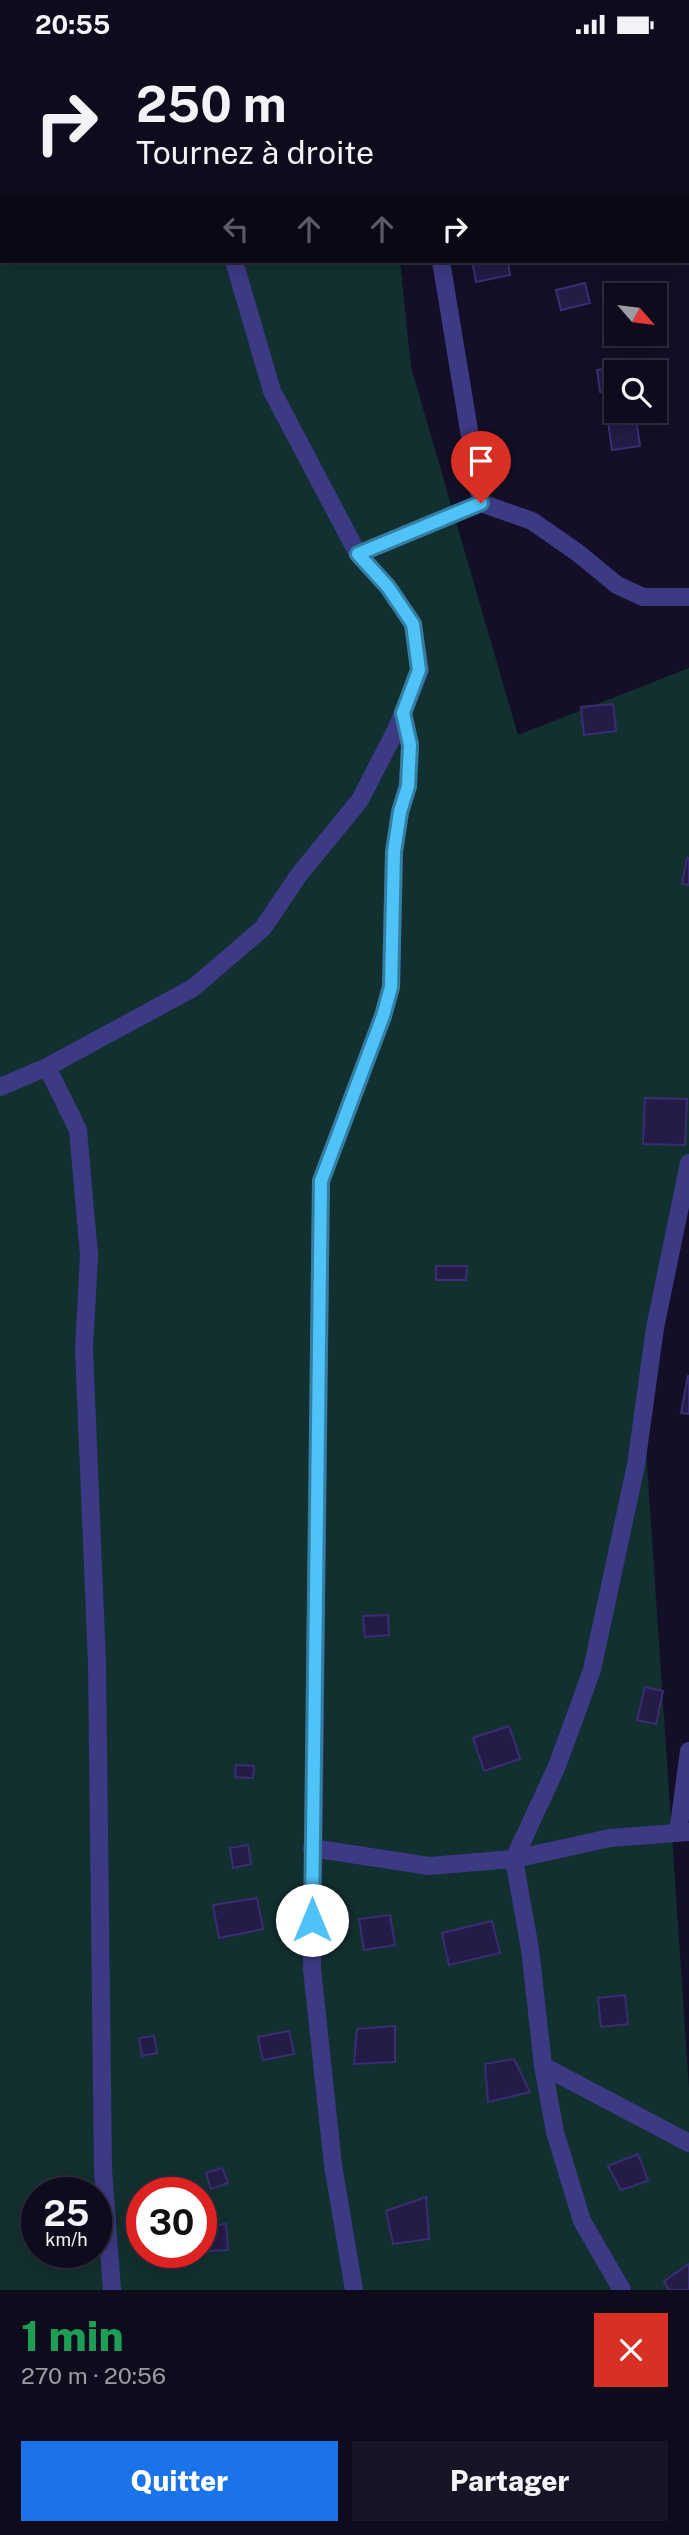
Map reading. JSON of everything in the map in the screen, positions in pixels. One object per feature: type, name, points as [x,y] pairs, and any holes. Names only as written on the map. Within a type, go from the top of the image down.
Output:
[{"type":"street","points":[[0,1087],[47,1067],[193,988],[263,928],[298,877],[360,800],[403,713],[419,670],[413,624],[388,587],[358,554],[272,391],[235,263]]},
{"type":"street","points":[[441,263],[481,503]]},
{"type":"street","points":[[358,554],[481,503],[532,521],[578,553],[617,585],[643,597],[689,597]]},
{"type":"street","points":[[354,2290],[333,2165],[312,1969],[321,1181],[383,1016],[391,987],[394,852],[400,812],[408,786],[410,759],[410,745],[403,713]]},
{"type":"street","points":[[47,1067],[78,1130],[89,1255],[84,1349],[97,1663],[103,2170],[112,2290]]},
{"type":"street","points":[[622,2290],[582,2221],[555,2132],[543,2066],[530,1949],[514,1859],[557,1766],[592,1670],[636,1465],[655,1328],[689,1163]]},
{"type":"street","points":[[312,1848],[429,1866],[514,1859],[610,1838],[684,1833],[689,1754]]},
{"type":"street","points":[[543,2066],[689,2143]]},
{"type":"green space","points":[[0,263],[400,263],[411,367],[518,735],[689,668],[689,1177],[644,1420],[689,2088],[689,2290],[0,2290]]},
{"type":"building","points":[[472,263],[508,263],[510,275],[476,282]]},
{"type":"building","points":[[585,283],[590,303],[561,310],[556,290]]},
{"type":"building","points":[[604,369],[604,392],[600,392],[597,370]]},
{"type":"building","points":[[608,423],[637,423],[640,446],[612,450]]},
{"type":"building","points":[[613,704],[616,731],[584,735],[581,707]]},
{"type":"building","points":[[689,858],[689,885],[682,884]]},
{"type":"building","points":[[645,1098],[687,1099],[685,1145],[643,1144]]},
{"type":"building","points":[[436,1266],[467,1266],[466,1280],[436,1280]]},
{"type":"building","points":[[689,1376],[689,1414],[681,1413]]},
{"type":"building","points":[[388,1615],[389,1635],[365,1637],[363,1616]]},
{"type":"building","points":[[645,1687],[663,1691],[656,1724],[637,1720]]},
{"type":"building","points":[[509,1726],[520,1759],[484,1771],[473,1738]]},
{"type":"building","points":[[236,1765],[254,1766],[253,1778],[235,1777]]},
{"type":"building","points":[[248,1845],[251,1864],[233,1868],[230,1848]]},
{"type":"building","points":[[257,1898],[263,1929],[219,1938],[213,1905]]},
{"type":"building","points":[[390,1915],[395,1945],[364,1950],[359,1919]]},
{"type":"building","points":[[492,1921],[500,1953],[449,1965],[442,1933]]},
{"type":"building","points":[[625,1995],[628,2024],[601,2027],[598,1998]]},
{"type":"building","points":[[395,2026],[395,2062],[354,2064],[357,2029]]},
{"type":"building","points":[[289,2031],[294,2054],[263,2060],[258,2037]]},
{"type":"building","points":[[154,2036],[157,2053],[142,2056],[139,2038]]},
{"type":"building","points":[[514,2059],[530,2092],[488,2102],[485,2064]]},
{"type":"building","points":[[638,2154],[648,2181],[621,2190],[608,2166]]},
{"type":"building","points":[[222,2168],[228,2183],[217,2187],[217,2177],[207,2177],[206,2173]]},
{"type":"building","points":[[426,2197],[429,2239],[393,2244],[386,2211]]},
{"type":"building","points":[[226,2224],[228,2250],[217,2250],[217,2225]]},
{"type":"building","points":[[689,2264],[689,2290],[669,2290],[664,2281]]},
{"type":"route","points":[[312,1920],[321,1181],[383,1016],[391,987],[394,852],[400,812],[408,786],[410,745],[403,713],[419,670],[413,624],[388,587],[358,554],[481,503]]}]
